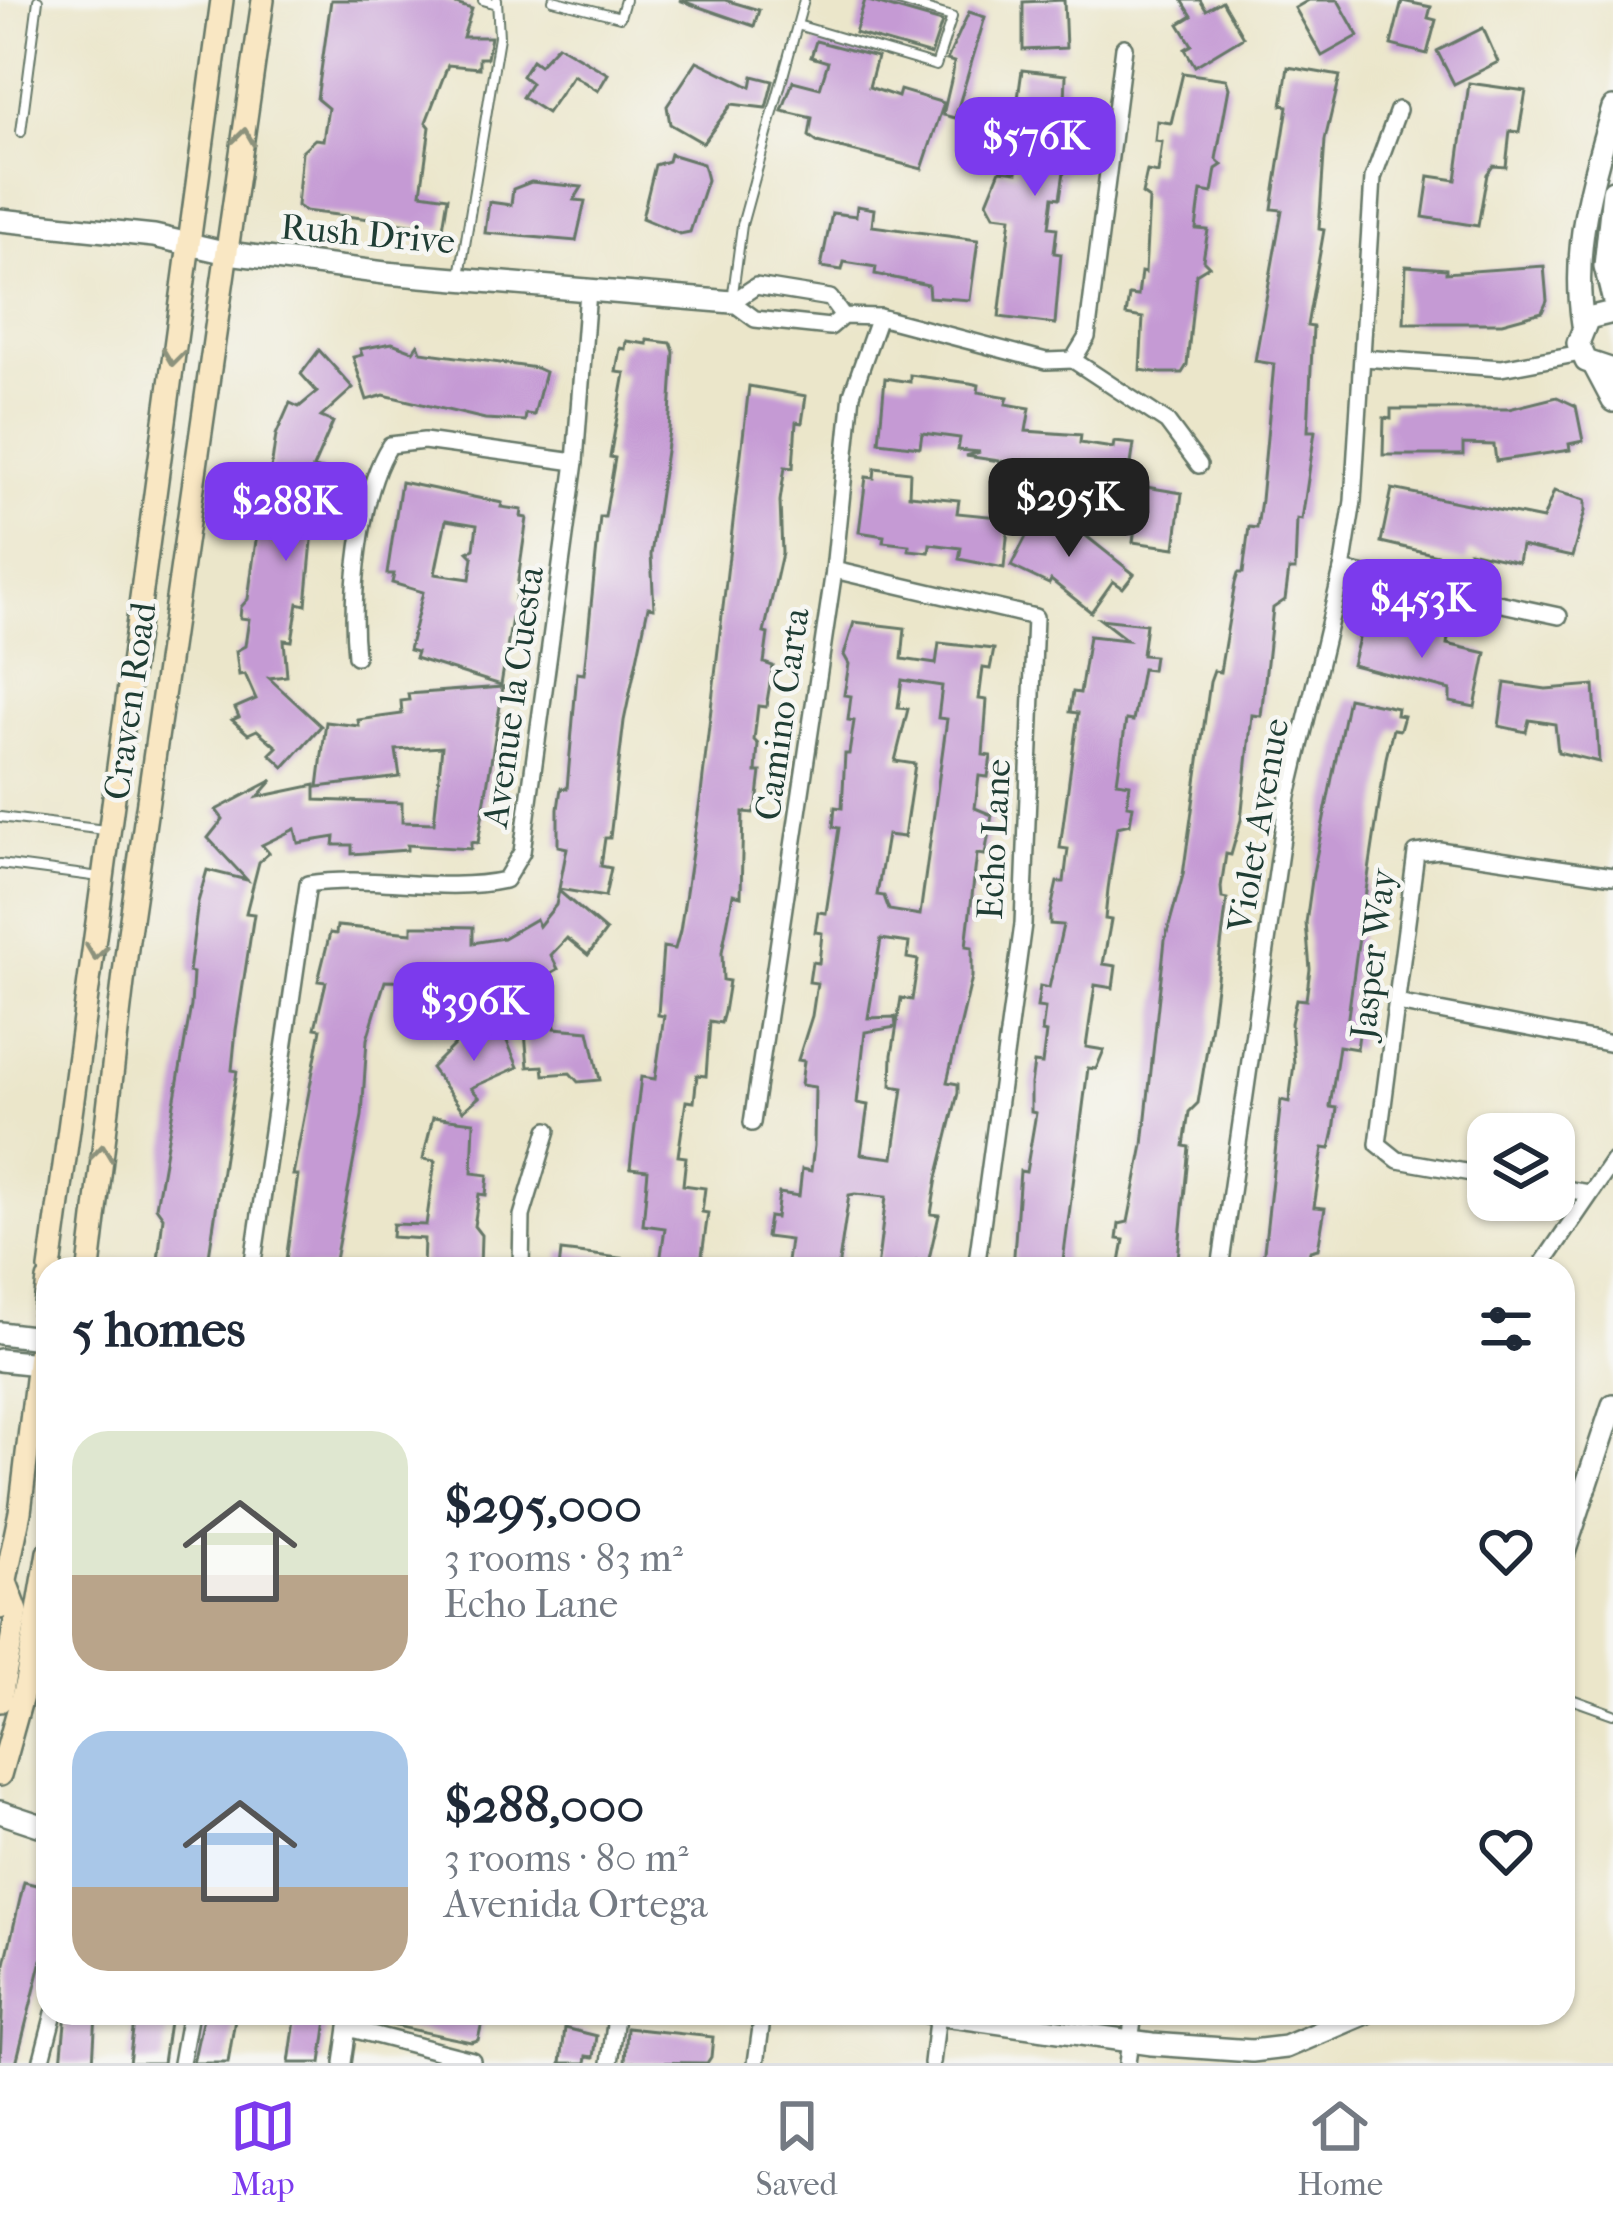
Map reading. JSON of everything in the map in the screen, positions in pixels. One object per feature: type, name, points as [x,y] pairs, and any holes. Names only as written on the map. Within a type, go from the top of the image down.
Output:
[{"type":"main road","name":"Craven Road","points":[[52,1257],[107,878],[222,0]]},
{"type":"main road","name":"Craven Road","points":[[89,1257],[128,940],[263,0]]},
{"type":"main road","points":[[0,1607],[36,1404]]},
{"type":"main road","points":[[0,1701],[17,1610],[5,1581]]},
{"type":"main road","points":[[0,1775],[26,1682],[36,1623]]},
{"type":"street","points":[[1124,46],[1087,337],[1073,360],[1167,422],[1199,465]]},
{"type":"street","points":[[1613,108],[1586,205],[1579,274],[1583,324],[1613,401]]},
{"type":"street","name":"Violet Avenue","points":[[1222,1257],[1288,796],[1342,570],[1363,358],[1373,178],[1398,110]]},
{"type":"street","points":[[1613,191],[1605,266],[1613,298]]},
{"type":"street","name":"Rush Drive","points":[[0,220],[187,241],[228,253],[385,273],[732,302],[755,319],[800,324],[830,327],[843,316],[879,317],[1046,361],[1073,360]]},
{"type":"street","name":"Rush Drive","points":[[732,302],[756,286],[830,298],[843,316]]},
{"type":"street","name":"Avenue la Cuesta","points":[[254,1257],[308,884],[338,879],[480,886],[505,880],[522,852],[575,462],[588,292]]},
{"type":"street","points":[[800,324],[805,294]]},
{"type":"street","points":[[1583,324],[1595,314],[1613,312]]},
{"type":"street","name":"Camino Carta","points":[[752,1124],[834,570],[852,394],[879,317]]},
{"type":"street","points":[[1363,358],[1502,368],[1596,363]]},
{"type":"street","points":[[356,656],[352,619],[373,472],[390,445],[424,441],[575,462]]},
{"type":"street","name":"Echo Lane","points":[[834,570],[1035,616],[1023,924],[978,1257]]},
{"type":"street","points":[[1342,570],[1559,616]]},
{"type":"street","name":"Jasper Way","points":[[1467,1172],[1399,1160],[1378,1144],[1417,854],[1439,850],[1613,876]]},
{"type":"street","points":[[1397,1003],[1613,1044]]},
{"type":"street","points":[[520,1257],[522,1216],[548,1130]]},
{"type":"street","points":[[1547,1257],[1613,1161]]},
{"type":"street","points":[[1575,1191],[1589,1193]]},
{"type":"street","points":[[0,1334],[36,1337]]},
{"type":"street","points":[[0,1360],[36,1363]]},
{"type":"street","points":[[1575,1520],[1613,1405]]},
{"type":"street","points":[[0,1812],[36,1824]]},
{"type":"street","points":[[41,2063],[50,2025]]},
{"type":"street","points":[[181,2063],[188,2025]]},
{"type":"street","points":[[344,2063],[349,2025]]},
{"type":"street","points":[[362,2025],[472,2060]]},
{"type":"street","points":[[610,2063],[615,2025]]},
{"type":"street","points":[[757,2063],[762,2025]]},
{"type":"street","points":[[932,2063],[934,2025]]},
{"type":"street","points":[[995,2025],[1129,2052],[1286,2047],[1338,2025]]},
{"type":"lane","points":[[21,132],[38,0]]},
{"type":"lane","points":[[460,276],[499,37],[497,2],[483,0]]},
{"type":"lane","points":[[554,0],[620,17],[626,0]]},
{"type":"lane","points":[[732,302],[742,225],[805,0]]},
{"type":"lane","points":[[797,25],[936,66],[952,16],[896,0]]},
{"type":"lane","points":[[0,817],[113,831]]},
{"type":"lane","points":[[0,865],[107,878]]},
{"type":"lane","points":[[1575,1700],[1613,1714]]},
{"type":"building","points":[[331,0],[443,0],[472,9],[463,37],[491,37],[487,58],[479,58],[479,68],[448,65],[426,122],[430,127],[421,193],[448,197],[443,228],[305,211],[297,206],[302,151],[315,139],[323,140],[328,108],[317,99]]},
{"type":"building","points":[[679,0],[725,0],[759,10],[754,26]]},
{"type":"building","points":[[865,0],[942,22],[931,55],[855,33]]},
{"type":"building","points":[[1064,0],[1066,48],[1023,50],[1023,2]]},
{"type":"building","points":[[1182,0],[1200,0],[1206,10],[1222,1],[1243,37],[1195,66],[1185,49],[1192,45],[1179,24],[1192,16]]},
{"type":"building","points":[[1309,0],[1338,0],[1358,36],[1322,56],[1295,8]]},
{"type":"building","points":[[1402,1],[1431,7],[1428,18],[1436,20],[1427,54],[1391,45]]},
{"type":"building","points":[[969,12],[985,17],[955,118],[943,115],[954,62],[947,60]]},
{"type":"building","points":[[1483,28],[1498,62],[1454,84],[1437,51]]},
{"type":"building","points":[[816,41],[877,57],[869,87],[898,97],[900,90],[944,103],[922,169],[817,142],[809,136],[812,118],[782,111],[793,81],[820,88],[828,62],[811,57]]},
{"type":"building","points":[[558,45],[608,74],[598,91],[573,75],[547,113],[522,97],[531,83],[522,76],[532,60],[539,65]]},
{"type":"building","points":[[697,61],[751,87],[753,76],[773,81],[766,108],[732,104],[703,143],[670,124],[667,106]]},
{"type":"building","points":[[1288,67],[1340,76],[1325,140],[1319,229],[1324,230],[1307,326],[1313,327],[1308,431],[1315,431],[1302,520],[1297,519],[1295,570],[1289,570],[1285,600],[1273,608],[1261,716],[1252,715],[1241,820],[1231,855],[1226,854],[1221,887],[1222,898],[1227,899],[1212,1018],[1198,1103],[1189,1112],[1184,1146],[1189,1147],[1178,1257],[1121,1257],[1124,1240],[1117,1239],[1119,1224],[1128,1222],[1143,1145],[1165,940],[1183,875],[1210,682],[1214,671],[1220,672],[1235,583],[1238,573],[1243,573],[1249,527],[1257,528],[1261,500],[1274,364],[1255,361],[1282,210],[1272,209],[1288,106],[1282,105]]},
{"type":"building","points":[[1022,70],[1066,75],[1064,128],[1077,129],[1073,169],[1064,172],[1060,198],[1053,197],[1049,227],[1057,228],[1054,253],[1061,254],[1055,324],[999,317],[1011,217],[994,215],[987,202],[1000,170],[1017,172],[1021,135],[1013,134]]},
{"type":"building","points":[[1183,73],[1226,79],[1229,88],[1216,159],[1222,165],[1216,169],[1212,193],[1201,191],[1196,229],[1208,230],[1203,260],[1209,266],[1196,274],[1187,365],[1182,373],[1161,373],[1140,370],[1143,318],[1126,315],[1129,295],[1138,296],[1141,272],[1145,273],[1149,199],[1142,194],[1147,171],[1158,173],[1162,142],[1155,141],[1157,121],[1171,123]]},
{"type":"building","points":[[1469,83],[1526,91],[1519,132],[1510,131],[1506,167],[1493,166],[1487,174],[1478,226],[1423,217],[1429,176],[1456,180]]},
{"type":"building","points":[[670,154],[703,164],[707,180],[690,232],[680,234],[642,218],[655,165],[668,161]]},
{"type":"building","points":[[531,182],[582,187],[574,200],[585,201],[576,241],[485,233],[489,202],[511,205],[513,189]]},
{"type":"building","points":[[857,206],[874,209],[872,226],[978,240],[970,300],[929,297],[928,285],[875,274],[876,267],[844,262],[842,270],[821,267],[832,213],[856,216]]},
{"type":"building","points":[[1406,266],[1446,269],[1446,273],[1544,266],[1547,301],[1542,312],[1502,323],[1404,323]]},
{"type":"building","points":[[647,340],[671,343],[674,352],[669,430],[651,555],[654,608],[648,607],[624,721],[610,838],[605,838],[601,866],[611,868],[605,897],[559,889],[567,848],[558,846],[558,809],[561,788],[567,789],[577,673],[584,674],[600,517],[605,517],[615,458],[610,457],[625,373],[616,372],[620,348],[625,349],[626,341],[647,344]]},
{"type":"building","points":[[392,343],[413,351],[418,344],[421,352],[545,372],[534,415],[526,414],[525,421],[485,419],[384,395],[367,400],[353,357],[362,355],[360,349]]},
{"type":"building","points":[[319,350],[353,388],[321,417],[333,422],[313,468],[323,470],[317,511],[324,511],[321,531],[313,530],[306,605],[298,603],[292,641],[284,640],[287,676],[269,678],[321,726],[284,767],[270,754],[277,747],[257,730],[248,734],[232,720],[239,717],[235,708],[256,699],[245,674],[239,675],[236,651],[245,646],[249,619],[240,618],[241,607],[248,599],[276,435],[290,403],[299,407],[317,392],[301,374]]},
{"type":"building","points":[[910,375],[979,385],[978,392],[1008,397],[1006,404],[1030,408],[1026,431],[1081,435],[1080,443],[1113,448],[1114,442],[1134,444],[1128,484],[1182,493],[1175,548],[1133,542],[1137,513],[1080,509],[1083,486],[1040,479],[1032,474],[1033,466],[966,456],[980,452],[958,450],[960,438],[922,433],[920,447],[879,442],[885,378],[910,382]]},
{"type":"building","points":[[749,386],[806,396],[802,423],[796,422],[793,468],[785,467],[780,501],[782,553],[764,633],[768,634],[764,663],[773,666],[766,707],[758,706],[754,740],[758,744],[756,772],[761,772],[757,805],[753,813],[743,812],[741,896],[733,894],[722,952],[723,980],[729,981],[724,1012],[721,1023],[710,1021],[706,1076],[697,1075],[694,1102],[686,1101],[678,1156],[686,1157],[683,1185],[705,1188],[702,1212],[708,1213],[702,1257],[661,1257],[665,1228],[643,1225],[648,1170],[630,1168],[641,1077],[655,1079],[664,1016],[658,1015],[663,947],[675,949],[680,931],[701,794]]},
{"type":"building","points":[[1557,397],[1576,406],[1583,441],[1569,444],[1570,450],[1496,461],[1494,445],[1463,444],[1463,455],[1383,455],[1384,418],[1391,419],[1391,409],[1509,409]]},
{"type":"building","points":[[875,468],[910,472],[909,495],[959,500],[957,513],[1009,518],[1004,568],[959,559],[961,548],[930,544],[929,552],[909,550],[909,545],[883,542],[884,536],[859,532],[866,477],[874,478]]},
{"type":"building","points":[[401,482],[522,510],[521,517],[527,518],[515,601],[521,602],[518,619],[512,618],[501,685],[415,658],[417,652],[409,650],[423,592],[392,583],[394,574],[387,574]],"holes":[[[446,520],[477,525],[474,549],[468,552],[473,557],[470,579],[435,574]]]},
{"type":"building","points":[[1392,489],[1543,519],[1554,491],[1585,500],[1585,511],[1572,557],[1521,546],[1518,562],[1469,551],[1467,562],[1381,542]]},
{"type":"building","points":[[1041,507],[1066,520],[1134,574],[1123,588],[1113,581],[1091,612],[1051,580],[1049,584],[1011,566]]},
{"type":"building","points":[[1100,619],[1146,624],[1142,655],[1154,656],[1152,670],[1142,669],[1133,721],[1126,720],[1117,782],[1130,784],[1127,805],[1133,806],[1130,824],[1117,827],[1108,889],[1105,919],[1111,920],[1103,964],[1116,966],[1113,988],[1095,985],[1086,1047],[1104,1050],[1096,1069],[1088,1068],[1064,1257],[1014,1257],[1020,1171],[1026,1172],[1036,1113],[1031,1112],[1034,1063],[1042,1064],[1046,1033],[1042,1032],[1045,1008],[1037,1007],[1040,986],[1049,988],[1063,925],[1050,924],[1050,914],[1057,882],[1064,882],[1068,849],[1060,848],[1078,713],[1070,712],[1073,692],[1080,693],[1089,636],[1127,640]]},
{"type":"building","points":[[854,622],[905,628],[902,659],[936,664],[939,643],[994,649],[990,669],[983,668],[979,699],[987,700],[983,755],[991,756],[988,777],[979,776],[975,808],[992,815],[985,855],[977,854],[966,946],[972,947],[972,977],[947,1082],[958,1084],[958,1093],[937,1178],[931,1214],[939,1215],[929,1257],[878,1257],[886,1197],[849,1195],[840,1257],[788,1257],[790,1240],[766,1237],[769,1217],[776,1218],[779,1193],[799,1196],[802,1169],[811,1171],[815,1087],[801,1085],[804,1061],[798,1060],[812,1016],[817,983],[809,982],[812,962],[819,963],[822,933],[815,932],[818,912],[826,913],[839,828],[833,827],[835,807],[842,808],[845,754],[849,754],[854,721],[848,720],[851,696],[844,695],[849,664],[844,655]],"holes":[[[902,680],[942,686],[938,718],[947,719],[920,915],[889,910],[884,896],[877,895],[887,835],[904,837],[915,764],[895,761],[908,709],[898,708]],[[881,939],[909,943],[907,958],[918,960],[912,1000],[901,998],[892,1055],[891,1086],[903,1088],[893,1158],[861,1154],[868,1105],[857,1103],[865,1032],[896,1027],[895,1017],[868,1018]]]},
{"type":"building","points":[[1363,623],[1448,638],[1447,644],[1486,653],[1475,707],[1450,702],[1450,690],[1352,665]]},
{"type":"building","points":[[1505,683],[1546,689],[1594,685],[1599,762],[1558,752],[1555,724],[1529,720],[1526,732],[1499,726]]},
{"type":"building","points":[[503,687],[478,843],[471,842],[471,849],[407,845],[407,850],[352,854],[352,845],[334,845],[335,837],[298,843],[295,829],[262,845],[269,853],[259,862],[246,913],[254,914],[236,1030],[232,1070],[237,1071],[209,1257],[158,1257],[163,1217],[156,1207],[191,1006],[193,973],[189,972],[198,902],[207,870],[247,880],[208,838],[223,819],[216,810],[273,780],[258,797],[315,785],[315,800],[402,803],[402,822],[434,823],[442,747],[396,750],[400,777],[318,787],[326,722],[359,726],[358,720],[402,714],[401,701],[409,700],[408,694]]},
{"type":"building","points":[[1348,698],[1397,708],[1396,715],[1404,716],[1400,730],[1393,729],[1386,758],[1347,1024],[1360,1027],[1357,1049],[1339,1046],[1330,1107],[1337,1108],[1334,1131],[1330,1149],[1323,1148],[1314,1207],[1325,1208],[1318,1249],[1310,1251],[1309,1257],[1263,1257],[1281,1100],[1289,1102],[1294,1064],[1291,1023],[1296,999],[1306,1000],[1310,969],[1306,923]]},
{"type":"building","points":[[559,891],[606,931],[588,955],[567,938],[551,955],[558,969],[541,979],[539,975],[487,988],[482,983],[385,981],[367,1039],[362,1116],[336,1257],[286,1257],[298,1175],[293,1175],[321,1029],[315,1028],[326,982],[318,981],[330,933],[336,934],[337,926],[412,933],[412,926],[473,927],[473,943],[503,938],[536,919],[539,926],[556,905]]},
{"type":"building","points":[[524,1020],[554,1020],[555,1028],[589,1031],[600,1080],[578,1082],[570,1073],[544,1075],[543,1066],[528,1067]]},
{"type":"building","points":[[500,1025],[518,1067],[471,1088],[479,1097],[463,1111],[431,1068],[456,1043]]},
{"type":"building","points":[[433,1117],[474,1122],[472,1173],[488,1175],[486,1195],[479,1194],[474,1226],[481,1235],[480,1257],[423,1257],[424,1239],[392,1237],[393,1224],[426,1225],[435,1161],[423,1159]]},
{"type":"building","points":[[561,1251],[612,1257],[560,1257]]},
{"type":"building","points":[[24,1882],[36,1885],[36,1984],[16,2063],[0,2063],[4,1968]]},
{"type":"building","points":[[65,2025],[95,2025],[93,2063],[61,2063]]},
{"type":"building","points":[[134,2025],[169,2025],[163,2063],[129,2063]]},
{"type":"building","points":[[201,2025],[234,2025],[228,2063],[193,2063]]},
{"type":"building","points":[[294,2025],[326,2025],[321,2063],[289,2063]]},
{"type":"building","points":[[391,2025],[481,2025],[478,2040]]},
{"type":"building","points":[[565,2028],[597,2036],[594,2057],[587,2056],[586,2063],[561,2063]]},
{"type":"building","points":[[627,2028],[713,2037],[711,2057],[707,2063],[625,2062]]}]
